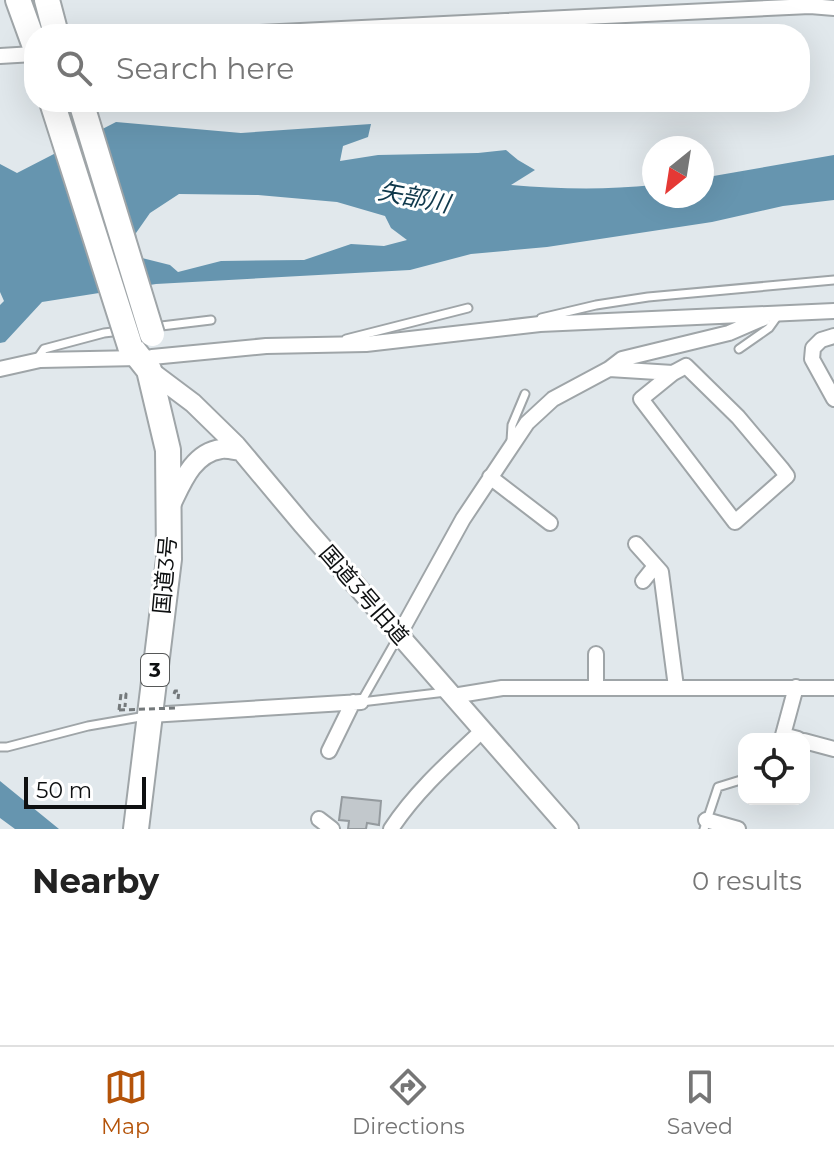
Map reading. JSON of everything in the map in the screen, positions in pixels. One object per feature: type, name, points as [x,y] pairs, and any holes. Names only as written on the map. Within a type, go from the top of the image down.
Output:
[{"type":"highway","points":[[18,0],[27,24]]},
{"type":"highway","points":[[47,0],[53,24]]},
{"type":"highway","name":"国道3号","points":[[56,112],[145,353]]},
{"type":"highway","name":"国道3号","points":[[84,112],[168,450],[169,559],[136,829]]},
{"type":"street","points":[[442,24],[810,6],[834,8]]},
{"type":"street","points":[[0,56],[24,55]]},
{"type":"street","points":[[0,369],[36,361],[145,353],[366,344],[540,324],[834,311]]},
{"type":"street","points":[[399,635],[463,519],[490,477],[527,423],[553,399],[622,359],[729,333],[776,314]]},
{"type":"street","points":[[834,336],[821,340],[813,348],[812,359],[834,399]]},
{"type":"street","name":"国道3号旧道","points":[[145,353],[241,451],[569,829]]},
{"type":"street","points":[[609,369],[673,373],[686,366],[738,417],[787,476],[735,522],[641,399],[673,373]]},
{"type":"street","points":[[168,511],[198,459],[221,449],[241,451]]},
{"type":"street","points":[[490,477],[550,523]]},
{"type":"street","points":[[636,544],[661,572],[676,687]]},
{"type":"street","points":[[643,581],[655,566]]},
{"type":"street","points":[[596,654],[596,688]]},
{"type":"street","points":[[782,733],[796,687]]},
{"type":"street","points":[[452,694],[502,688],[834,688]]},
{"type":"street","points":[[150,715],[357,702]]},
{"type":"street","points":[[329,751],[357,702]]},
{"type":"street","points":[[391,829],[430,780],[483,730]]},
{"type":"street","points":[[810,743],[834,749]]},
{"type":"street","points":[[319,819],[332,829]]},
{"type":"street","points":[[705,824],[738,829]]},
{"type":"lane","points":[[540,324],[541,318],[648,297],[834,280]]},
{"type":"lane","points":[[323,344],[468,308]]},
{"type":"lane","points":[[739,349],[769,328],[776,314]]},
{"type":"lane","points":[[36,361],[44,349],[104,333],[211,320]]},
{"type":"lane","points":[[511,446],[512,425],[525,394]]},
{"type":"lane","points":[[357,702],[399,635]]},
{"type":"lane","points":[[357,702],[452,694]]},
{"type":"lane","points":[[0,747],[150,715]]},
{"type":"lane","points":[[705,824],[718,787],[738,781]]},
{"type":"path","points":[[125,707],[123,694],[119,710],[176,708]]},
{"type":"water","name":"矢部川","points":[[116,122],[241,133],[371,124],[368,137],[343,146],[340,161],[378,155],[506,150],[535,170],[511,185],[582,188],[642,186],[642,208],[714,208],[714,176],[834,155],[834,200],[547,247],[471,254],[410,270],[156,284],[42,302],[5,342],[0,343],[0,305],[4,301],[0,292],[0,164],[17,173]],"holes":[[[179,194],[258,195],[337,202],[385,216],[391,228],[407,240],[384,246],[351,244],[304,260],[221,261],[178,272],[170,265],[138,257],[136,233],[150,213]]]},
{"type":"water","points":[[0,781],[59,829],[15,829],[0,818]]},
{"type":"building","points":[[342,797],[381,801],[379,825],[367,823],[366,829],[348,829],[349,821],[339,820]]}]
